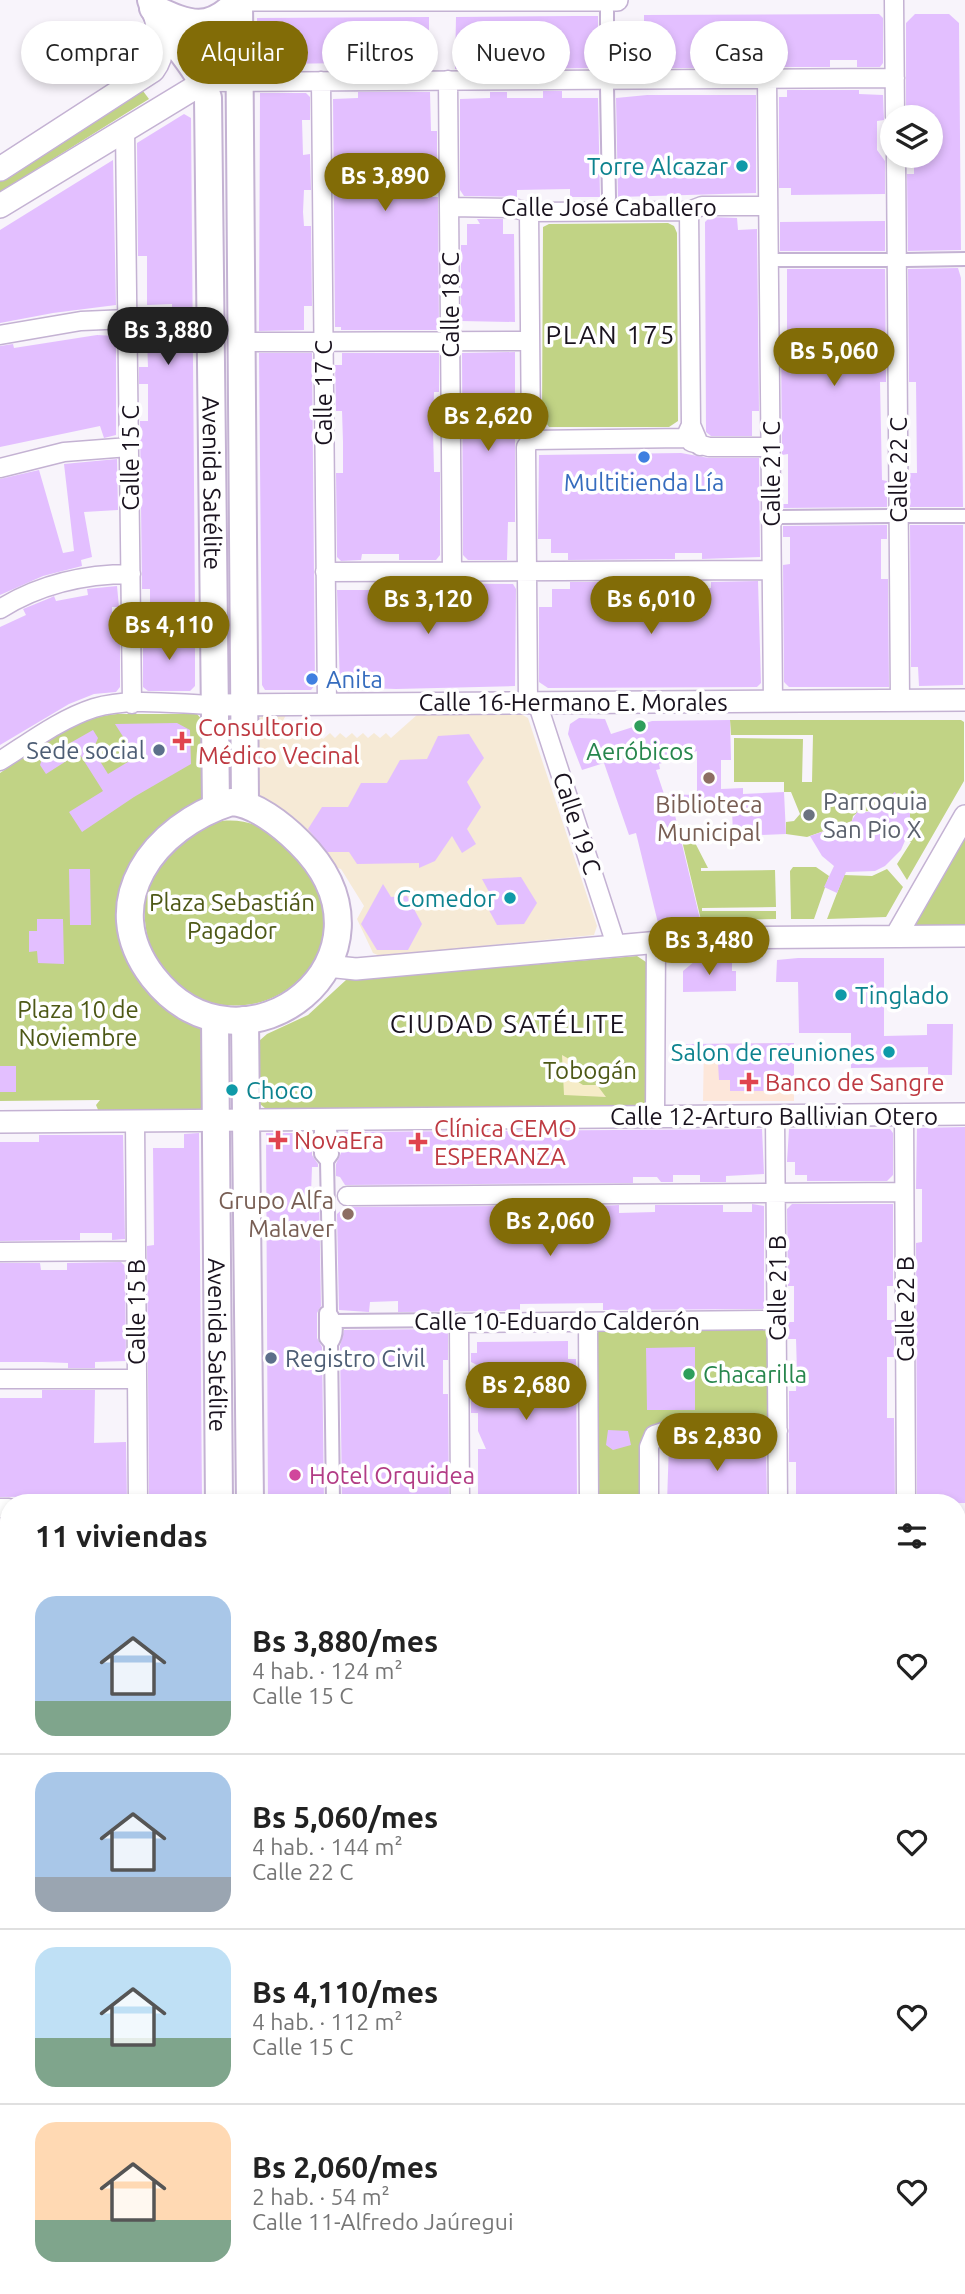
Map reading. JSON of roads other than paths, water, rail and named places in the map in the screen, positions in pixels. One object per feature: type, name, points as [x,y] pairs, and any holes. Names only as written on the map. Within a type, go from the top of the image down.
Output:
[{"type":"main road","points":[[149,3],[180,21],[204,23],[239,8]]},
{"type":"main road","points":[[149,3],[177,49]]},
{"type":"main road","points":[[0,169],[153,70],[161,60],[162,40],[149,3]]},
{"type":"main road","points":[[0,206],[201,84]]},
{"type":"main road","name":"Avenida Satélite","points":[[204,84],[208,98],[216,807]]},
{"type":"main road","name":"Avenida Satélite","points":[[240,84],[245,803]]},
{"type":"main road","points":[[210,342],[243,342]]},
{"type":"main road","points":[[231,802],[245,803],[293,836],[327,880],[340,919],[336,944],[327,966],[309,991],[270,1015],[245,1020],[215,1019],[176,999],[153,976],[139,951],[131,922],[134,892],[153,851],[175,829],[216,807],[231,802]]},
{"type":"main road","name":"Avenida Satélite","points":[[215,1019],[219,1494]]},
{"type":"main road","name":"Avenida Satélite","points":[[245,1020],[250,1494]]},
{"type":"main road","points":[[218,1377],[249,1377]]},
{"type":"street","points":[[239,8],[485,0],[612,5]]},
{"type":"street","points":[[894,0],[895,105]]},
{"type":"street","points":[[788,79],[895,78]]},
{"type":"street","points":[[308,81],[690,79]]},
{"type":"street","name":"Calle 18 C","points":[[448,80],[452,571]]},
{"type":"street","name":"Calle 17 C","points":[[321,81],[327,704]]},
{"type":"street","name":"Calle 21 C","points":[[767,84],[773,702]]},
{"type":"street","points":[[607,87],[609,198]]},
{"type":"street","name":"Calle 15 C","points":[[125,128],[132,704]]},
{"type":"street","name":"Calle 22 C","points":[[896,168],[900,701]]},
{"type":"street","name":"Calle José Caballero","points":[[450,208],[513,208],[529,212],[689,211],[702,206],[768,206]]},
{"type":"street","points":[[689,211],[692,437]]},
{"type":"street","name":"Calle 19 C","points":[[529,212],[531,440],[526,447],[527,571],[533,702],[616,945]]},
{"type":"street","points":[[778,260],[887,260]]},
{"type":"street","points":[[906,260],[965,260]]},
{"type":"street","points":[[0,335],[61,323],[128,319]]},
{"type":"street","points":[[243,342],[530,341]]},
{"type":"street","points":[[531,440],[692,437],[770,447]]},
{"type":"street","points":[[0,468],[64,452],[129,447]]},
{"type":"street","points":[[780,517],[890,516]]},
{"type":"street","points":[[908,516],[965,516]]},
{"type":"street","points":[[325,572],[771,570]]},
{"type":"street","points":[[0,609],[17,598],[57,583],[104,574],[131,574]]},
{"type":"street","name":"Calle 16-Hermano E. Morales","points":[[213,705],[965,700]]},
{"type":"street","points":[[0,761],[76,715],[96,708],[132,704],[213,705]]},
{"type":"street","points":[[896,936],[965,816]]},
{"type":"street","points":[[327,966],[356,969],[656,940],[965,936]]},
{"type":"street","points":[[655,1117],[656,940]]},
{"type":"street","name":"Calle 12-Arturo Ballivian Otero","points":[[216,1120],[965,1114]]},
{"type":"street","name":"Calle 22 B","points":[[904,1115],[906,1494]]},
{"type":"street","name":"Calle 21 B","points":[[775,1116],[778,1494]]},
{"type":"street","points":[[0,1122],[216,1120]]},
{"type":"street","name":"Calle 15 B","points":[[135,1121],[138,1494]]},
{"type":"street","points":[[325,1130],[332,1154],[327,1161],[338,1196],[330,1316],[336,1338],[331,1344],[332,1494]]},
{"type":"street","points":[[338,1196],[904,1192]]},
{"type":"street","points":[[0,1252],[136,1251]]},
{"type":"street","name":"Calle 10-Eduardo Calderón","points":[[330,1316],[451,1320],[459,1323],[778,1320]]},
{"type":"street","points":[[587,1322],[589,1494]]},
{"type":"street","points":[[459,1323],[460,1494]]},
{"type":"street","points":[[0,1380],[137,1379]]},
{"type":"street","points":[[649,1494],[649,1447],[654,1435],[666,1431],[778,1431]]},
{"type":"place","name":"Torre Alcazar","points":[[742,166]]},
{"type":"place","name":"Multitienda Lía","points":[[644,457]]},
{"type":"place","name":"Anita","points":[[312,679]]},
{"type":"place","name":"Aeróbicos","points":[[640,726]]},
{"type":"place","name":"Consultorio Médico Vecinal","points":[[182,741]]},
{"type":"place","name":"Sede social","points":[[159,750]]},
{"type":"place","name":"Biblioteca Municipal","points":[[709,778]]},
{"type":"place","name":"Parroquia San Pio X","points":[[809,815]]},
{"type":"place","name":"Comedor","points":[[510,898]]},
{"type":"place","name":"Tinglado","points":[[841,995]]},
{"type":"place","name":"Salon de reuniones","points":[[889,1052]]},
{"type":"place","name":"Banco de Sangre","points":[[749,1082]]},
{"type":"place","name":"Choco","points":[[232,1090]]},
{"type":"place","name":"NovaEra","points":[[278,1140]]},
{"type":"place","name":"Clínica CEMO ESPERANZA","points":[[418,1142]]},
{"type":"place","name":"Grupo Alfa Malaver","points":[[348,1214]]},
{"type":"place","name":"Registro Civil","points":[[271,1358]]},
{"type":"place","name":"Chacarilla","points":[[689,1374]]},
{"type":"place","name":"Hotel Orquidea","points":[[295,1475]]},
{"type":"district","name":"PLAN 175","points":[[611,334]]},
{"type":"district","name":"CIUDAD SATÉLITE","points":[[508,1023]]},
{"type":"park label","name":"Plaza Sebastián Pagador","points":[[232,916]]},
{"type":"park label","name":"Plaza 10 de Noviembre","points":[[78,1023]]},
{"type":"park label","name":"Tobogán","points":[[590,1070]]}]
